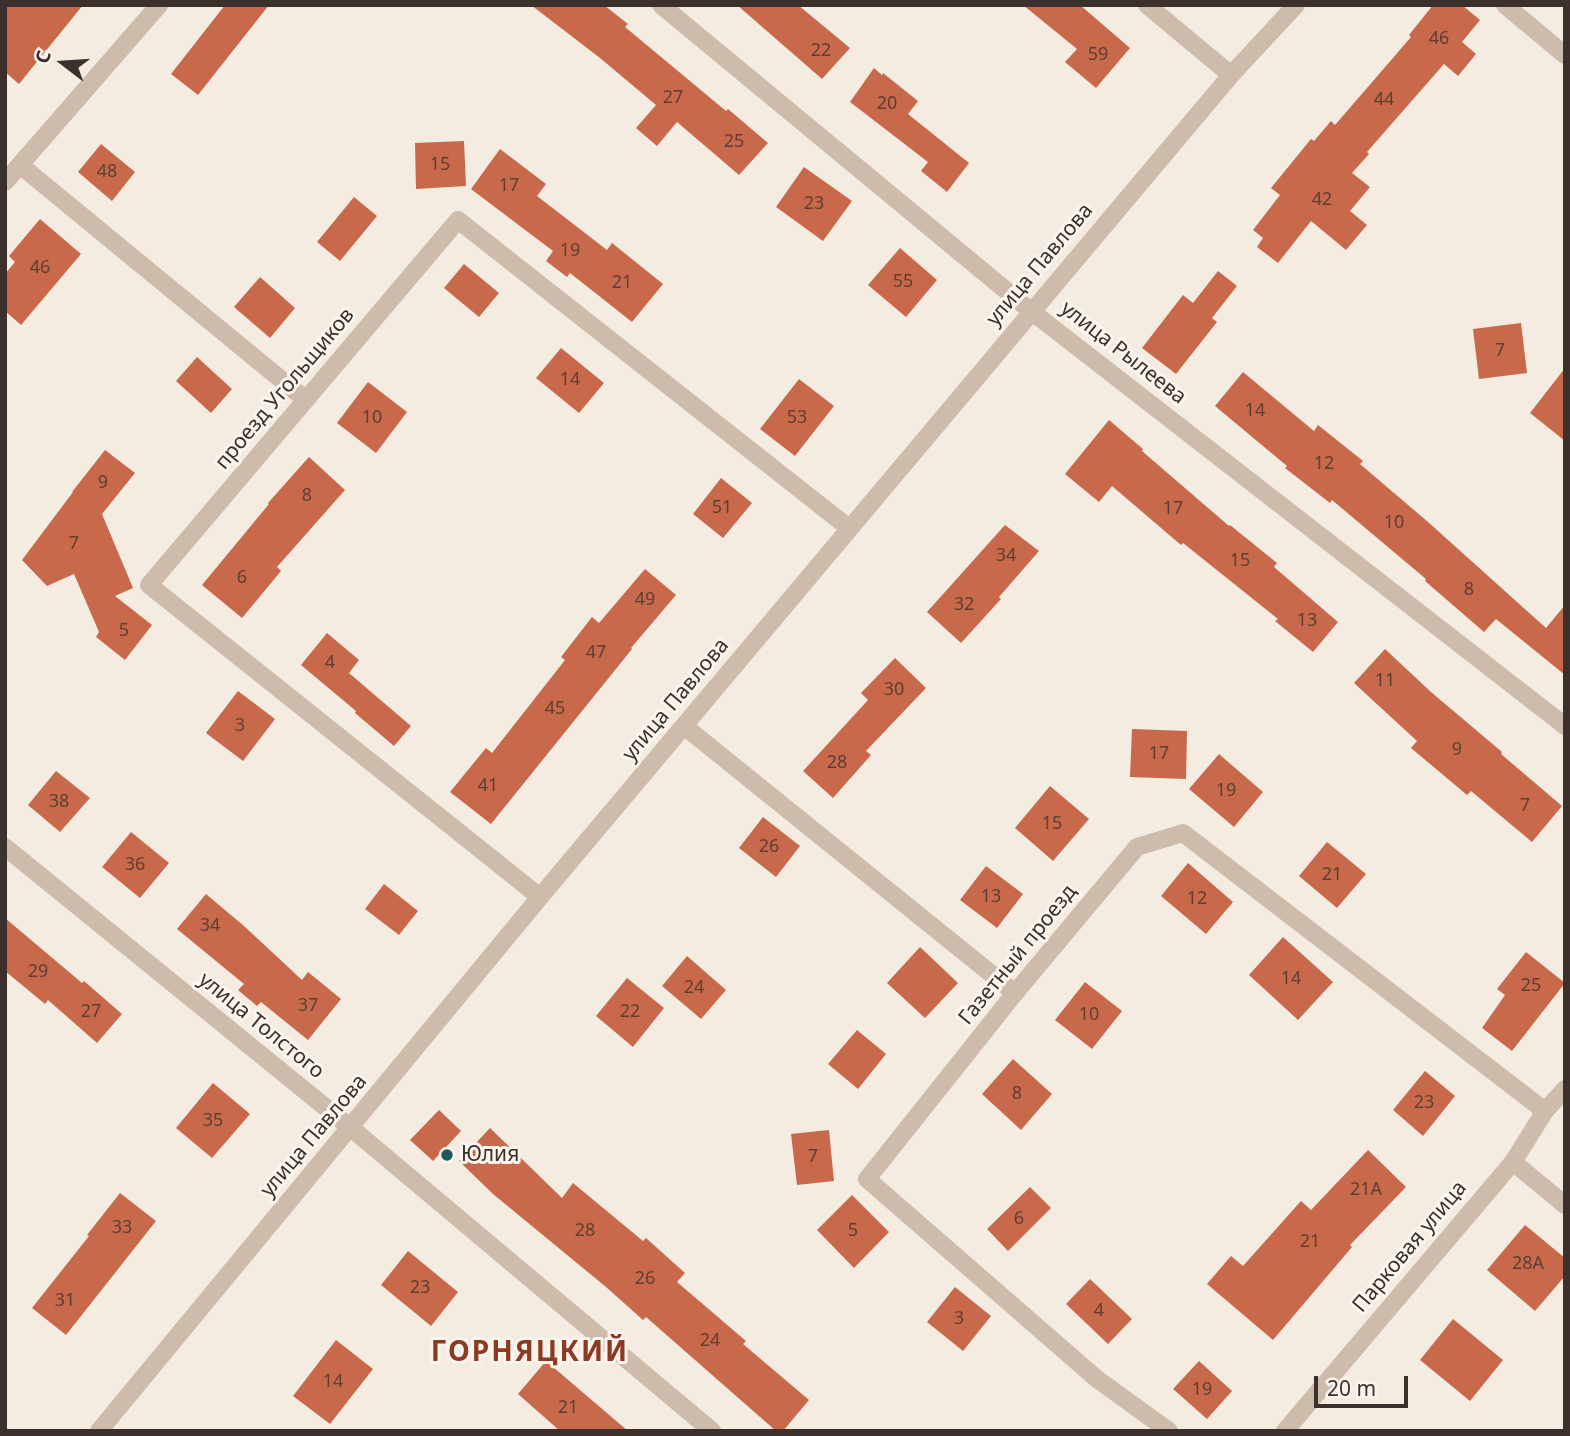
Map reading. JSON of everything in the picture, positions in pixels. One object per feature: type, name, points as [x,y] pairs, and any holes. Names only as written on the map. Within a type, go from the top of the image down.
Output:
[{"type":"street","points":[[5,182],[159,5]]},
{"type":"street","name":"улица Рылеева","points":[[662,5],[1031,311],[1565,726]]},
{"type":"street","points":[[1147,5],[1231,75]]},
{"type":"street","name":"улица Павлова","points":[[99,1431],[540,897],[1031,311],[1231,75],[1296,5]]},
{"type":"street","points":[[1505,5],[1565,55]]},
{"type":"street","points":[[20,165],[306,400]]},
{"type":"street","name":"проезд Угольщиков","points":[[540,897],[149,585],[458,220],[849,528]]},
{"type":"street","points":[[684,726],[1015,993]]},
{"type":"street","name":"Газетный проезд","points":[[1169,1431],[1097,1379],[867,1179],[1015,993],[1137,847],[1183,834],[1545,1111]]},
{"type":"street","name":"улица Толстого","points":[[5,847],[351,1128],[712,1431]]},
{"type":"street","name":"Парковая улица","points":[[1284,1431],[1513,1162],[1545,1111],[1565,1089]]},
{"type":"street","points":[[1513,1162],[1565,1205]]},
{"type":"building","points":[[5,5],[83,5],[19,84],[5,72]]},
{"type":"building","points":[[225,5],[269,5],[198,95],[171,74]]},
{"type":"building","points":[[531,5],[604,5],[628,24],[625,27],[768,143],[739,175],[677,122],[657,146],[636,128],[656,105]]},
{"type":"building","points":[[737,5],[798,5],[850,48],[822,79]]},
{"type":"building","points":[[1023,5],[1080,5],[1130,48],[1096,88],[1065,62],[1077,49]]},
{"type":"building","points":[[1433,5],[1462,5],[1480,20],[1462,42],[1476,54],[1458,76],[1444,64],[1352,173],[1370,187],[1350,211],[1367,225],[1346,250],[1311,221],[1278,263],[1257,247],[1263,238],[1253,230],[1280,195],[1271,188],[1311,139],[1314,141],[1331,121],[1335,125],[1411,37],[1409,35]]},
{"type":"building","points":[[874,68],[918,101],[908,114],[969,163],[947,192],[921,171],[928,162],[850,102]]},
{"type":"building","points":[[464,141],[466,186],[416,189],[415,143]]},
{"type":"building","points":[[101,144],[135,172],[112,201],[78,172]]},
{"type":"building","points":[[500,149],[546,184],[537,196],[607,250],[612,243],[663,284],[632,322],[570,273],[567,277],[546,261],[553,251],[471,189]]},
{"type":"building","points":[[804,167],[852,201],[823,241],[776,207]]},
{"type":"building","points":[[354,197],[377,216],[340,261],[317,242]]},
{"type":"building","points":[[40,219],[81,254],[21,325],[5,311],[5,274],[15,262],[9,256]]},
{"type":"building","points":[[900,248],[937,280],[906,317],[868,285]]},
{"type":"building","points":[[464,264],[499,293],[479,317],[444,288]]},
{"type":"building","points":[[1218,271],[1237,286],[1212,318],[1217,322],[1176,374],[1142,348],[1183,295],[1193,303]]},
{"type":"building","points":[[260,277],[295,308],[270,338],[234,307]]},
{"type":"building","points":[[1521,323],[1527,373],[1479,379],[1473,329]]},
{"type":"building","points":[[561,348],[604,383],[579,413],[536,378]]},
{"type":"building","points":[[197,357],[232,389],[211,413],[176,381]]},
{"type":"building","points":[[1565,368],[1565,441],[1530,413]]},
{"type":"building","points":[[1243,372],[1314,431],[1318,425],[1363,461],[1360,464],[1546,628],[1565,605],[1565,675],[1496,619],[1484,632],[1332,500],[1330,503],[1285,468],[1287,466],[1215,406]]},
{"type":"building","points":[[799,379],[834,406],[795,456],[760,429]]},
{"type":"building","points":[[368,382],[407,412],[376,453],[337,423]]},
{"type":"building","points":[[1109,420],[1229,526],[1277,563],[1274,567],[1338,622],[1313,652],[1275,621],[1278,619],[1183,543],[1181,545],[1112,486],[1099,502],[1065,474]]},
{"type":"building","points":[[105,450],[135,473],[102,514],[133,588],[115,596],[152,625],[125,660],[96,637],[99,632],[74,574],[47,586],[22,560]]},
{"type":"building","points":[[309,457],[345,490],[277,567],[281,571],[242,618],[202,585]]},
{"type":"building","points":[[721,478],[752,503],[723,538],[693,514]]},
{"type":"building","points":[[1005,525],[1039,551],[961,643],[927,612]]},
{"type":"building","points":[[645,569],[676,595],[491,824],[450,792],[486,748],[492,753],[565,660],[561,657],[592,617],[599,623]]},
{"type":"building","points":[[327,633],[359,660],[349,673],[411,726],[394,746],[301,665]]},
{"type":"building","points":[[1385,649],[1562,806],[1532,842],[1471,791],[1467,795],[1411,748],[1417,741],[1354,683]]},
{"type":"building","points":[[895,658],[926,688],[866,751],[871,755],[833,798],[803,771],[868,700],[861,693]]},
{"type":"building","points":[[238,691],[275,719],[243,761],[206,733]]},
{"type":"building","points":[[1132,729],[1187,731],[1186,779],[1130,777]]},
{"type":"building","points":[[1219,754],[1263,792],[1234,827],[1189,789]]},
{"type":"building","points":[[56,771],[90,798],[60,832],[28,805]]},
{"type":"building","points":[[1050,786],[1089,819],[1053,861],[1015,828]]},
{"type":"building","points":[[763,817],[800,846],[776,877],[739,848]]},
{"type":"building","points":[[131,832],[169,863],[140,898],[102,867]]},
{"type":"building","points":[[1327,842],[1366,874],[1337,908],[1299,876]]},
{"type":"building","points":[[1188,863],[1233,902],[1206,934],[1161,896]]},
{"type":"building","points":[[986,866],[1023,894],[997,928],[960,900]]},
{"type":"building","points":[[384,884],[418,911],[399,935],[365,909]]},
{"type":"building","points":[[206,894],[302,980],[308,972],[341,999],[308,1040],[261,1002],[257,1006],[238,990],[244,984],[177,929]]},
{"type":"building","points":[[5,918],[122,1014],[97,1043],[48,1000],[45,1004],[5,971]]},
{"type":"building","points":[[1283,937],[1333,982],[1298,1020],[1249,975]]},
{"type":"building","points":[[920,947],[958,983],[925,1018],[887,983]]},
{"type":"building","points":[[1526,952],[1565,983],[1512,1051],[1482,1028],[1505,995],[1497,989]]},
{"type":"building","points":[[687,956],[726,990],[701,1019],[662,986]]},
{"type":"building","points":[[627,978],[664,1008],[633,1047],[596,1016]]},
{"type":"building","points":[[1085,982],[1122,1011],[1092,1049],[1055,1020]]},
{"type":"building","points":[[857,1030],[886,1054],[858,1089],[828,1064]]},
{"type":"building","points":[[1013,1059],[1052,1094],[1021,1130],[982,1094]]},
{"type":"building","points":[[1425,1071],[1455,1096],[1423,1136],[1393,1110]]},
{"type":"building","points":[[213,1083],[250,1114],[212,1158],[176,1128]]},
{"type":"building","points":[[439,1110],[461,1131],[433,1161],[410,1140]]},
{"type":"building","points":[[490,1128],[562,1198],[573,1183],[643,1241],[646,1238],[685,1273],[677,1282],[746,1341],[743,1344],[809,1400],[783,1431],[776,1431],[646,1317],[643,1320],[493,1194],[459,1161]]},
{"type":"building","points":[[829,1130],[834,1181],[797,1185],[791,1134]]},
{"type":"building","points":[[1368,1150],[1406,1187],[1350,1245],[1352,1247],[1273,1340],[1207,1284],[1231,1256],[1243,1266],[1301,1201],[1311,1210]]},
{"type":"building","points":[[1030,1187],[1051,1208],[1008,1251],[987,1229]]},
{"type":"building","points":[[120,1193],[156,1221],[66,1335],[32,1308]]},
{"type":"building","points":[[852,1195],[889,1232],[854,1268],[817,1230]]},
{"type":"building","points":[[1525,1225],[1565,1258],[1565,1276],[1535,1311],[1487,1270]]},
{"type":"building","points":[[408,1251],[458,1292],[431,1326],[381,1285]]},
{"type":"building","points":[[1090,1279],[1132,1319],[1108,1344],[1066,1304]]},
{"type":"building","points":[[955,1287],[991,1316],[963,1351],[927,1322]]},
{"type":"building","points":[[1453,1319],[1503,1360],[1470,1401],[1420,1360]]},
{"type":"building","points":[[336,1340],[373,1369],[330,1424],[293,1396]]},
{"type":"building","points":[[546,1361],[628,1431],[560,1431],[518,1394]]},
{"type":"building","points":[[1199,1361],[1232,1391],[1207,1419],[1173,1389]]},
{"type":"place","name":"Юлия","points":[[447,1155]]},
{"type":"district","name":"ГОРНЯЦКИЙ","points":[[530,1353]]}]
